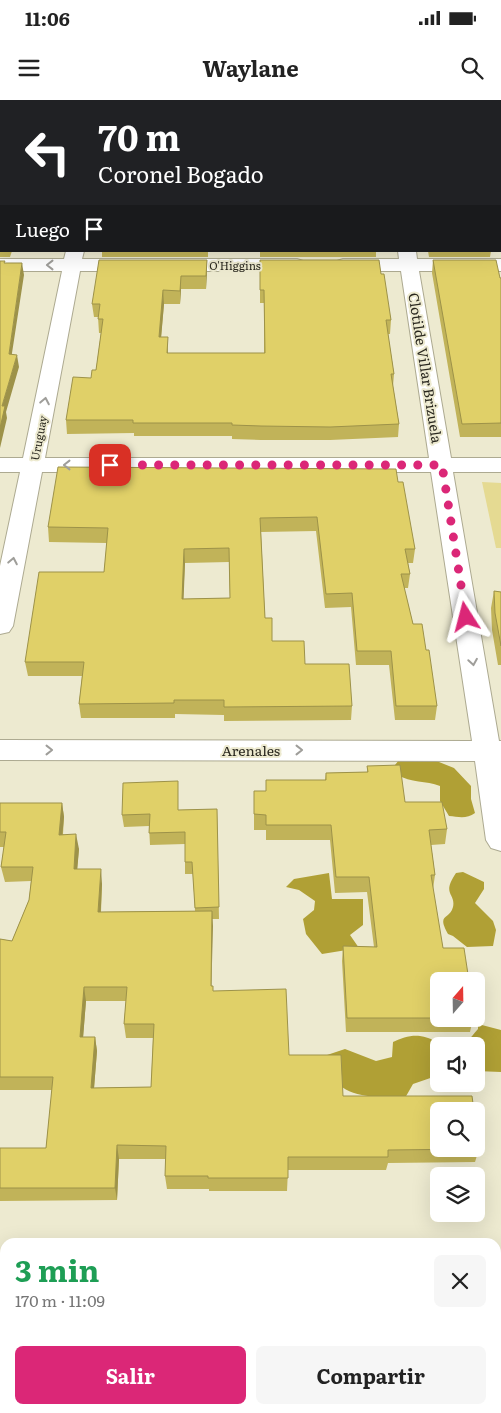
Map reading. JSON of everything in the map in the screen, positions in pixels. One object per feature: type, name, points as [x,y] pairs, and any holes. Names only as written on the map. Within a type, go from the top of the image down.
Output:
[{"type":"street","name":"O'Higgins","points":[[0,265],[74,258],[310,265]]},
{"type":"street","name":"Uruguay","points":[[0,626],[74,258]]},
{"type":"street","points":[[330,265],[408,258],[501,265]]},
{"type":"street","name":"Clotilde Villar Brizuela","points":[[408,258],[442,465],[494,751],[501,840]]},
{"type":"street","points":[[0,465],[501,465]]},
{"type":"street","name":"Arenales","points":[[0,750],[494,751]]},
{"type":"shaded area","points":[[482,482],[501,483],[501,548],[496,548]]},
{"type":"shaded area","points":[[399,760],[434,760],[454,768],[471,786],[471,799],[475,813],[466,817],[449,816],[440,801],[440,786],[413,781],[397,774],[395,765]]},
{"type":"shaded area","points":[[463,872],[484,882],[484,889],[475,903],[493,921],[496,930],[493,946],[467,947],[448,934],[443,923],[453,907],[453,899],[449,890],[452,880],[456,873]]},
{"type":"shaded area","points":[[329,873],[332,899],[363,899],[363,925],[350,935],[359,948],[322,954],[306,934],[303,919],[314,910],[315,901],[299,890],[286,887],[294,879]]},
{"type":"shaded area","points":[[485,1026],[501,1030],[501,1072],[485,1071],[485,1037],[471,1037],[478,1029],[485,1028]]},
{"type":"shaded area","points":[[409,1036],[430,1039],[430,1078],[413,1084],[405,1098],[362,1095],[346,1090],[338,1083],[325,1062],[327,1055],[345,1049],[376,1061],[392,1057],[393,1042]]},
{"type":"building","points":[[99,260],[207,260],[206,276],[181,276],[180,291],[163,290],[159,337],[168,337],[167,353],[265,353],[264,290],[260,290],[260,260],[379,260],[381,274],[384,274],[391,320],[386,320],[394,374],[391,374],[399,424],[330,427],[232,425],[232,423],[133,423],[133,420],[66,420],[73,377],[91,378],[92,370],[96,370],[103,319],[98,319],[100,304],[92,304]]},
{"type":"building","points":[[433,260],[496,260],[501,278],[501,423],[462,424]]},
{"type":"building","points":[[0,261],[5,261],[4,263],[22,263],[9,354],[17,355],[2,406],[5,406],[0,428]]},
{"type":"building","points":[[58,467],[396,469],[398,482],[403,482],[415,549],[405,549],[410,574],[401,574],[413,624],[422,624],[426,650],[429,650],[437,706],[396,706],[391,651],[357,651],[352,593],[326,594],[317,517],[260,518],[265,618],[272,618],[272,641],[304,641],[305,664],[349,664],[352,706],[224,707],[224,700],[174,700],[174,703],[79,704],[84,662],[25,662],[39,572],[104,572],[108,528],[48,527]],"holes":[[[229,548],[230,598],[182,599],[184,549]]]},
{"type":"building","points":[[494,591],[501,592],[501,646],[495,613]]},
{"type":"building","points":[[400,765],[405,802],[442,802],[447,829],[429,830],[435,875],[431,875],[443,948],[464,948],[468,972],[430,972],[430,1018],[347,1018],[343,946],[377,947],[369,877],[336,877],[331,825],[266,825],[266,815],[254,814],[254,791],[266,791],[266,780],[326,780],[326,773],[368,772],[367,766]]},
{"type":"building","points":[[178,781],[178,810],[217,809],[219,907],[195,908],[192,862],[185,862],[185,832],[149,833],[150,814],[122,815],[123,783]]},
{"type":"building","points":[[0,803],[62,803],[59,835],[76,834],[74,869],[101,869],[98,912],[212,911],[211,986],[213,986],[213,991],[286,989],[289,1055],[341,1055],[343,1096],[472,1096],[473,1102],[430,1102],[430,1150],[388,1150],[388,1157],[288,1157],[288,1178],[165,1176],[166,1146],[117,1145],[115,1188],[0,1188],[0,1148],[46,1148],[53,1077],[0,1077],[0,939],[12,941],[29,900],[33,867],[1,867],[6,832],[0,832]],"holes":[[[84,987],[127,987],[124,1024],[154,1024],[151,1087],[91,1088],[95,1037],[80,1037]]]},
{"type":"route","points":[[110,465],[442,465],[466,617]]}]
